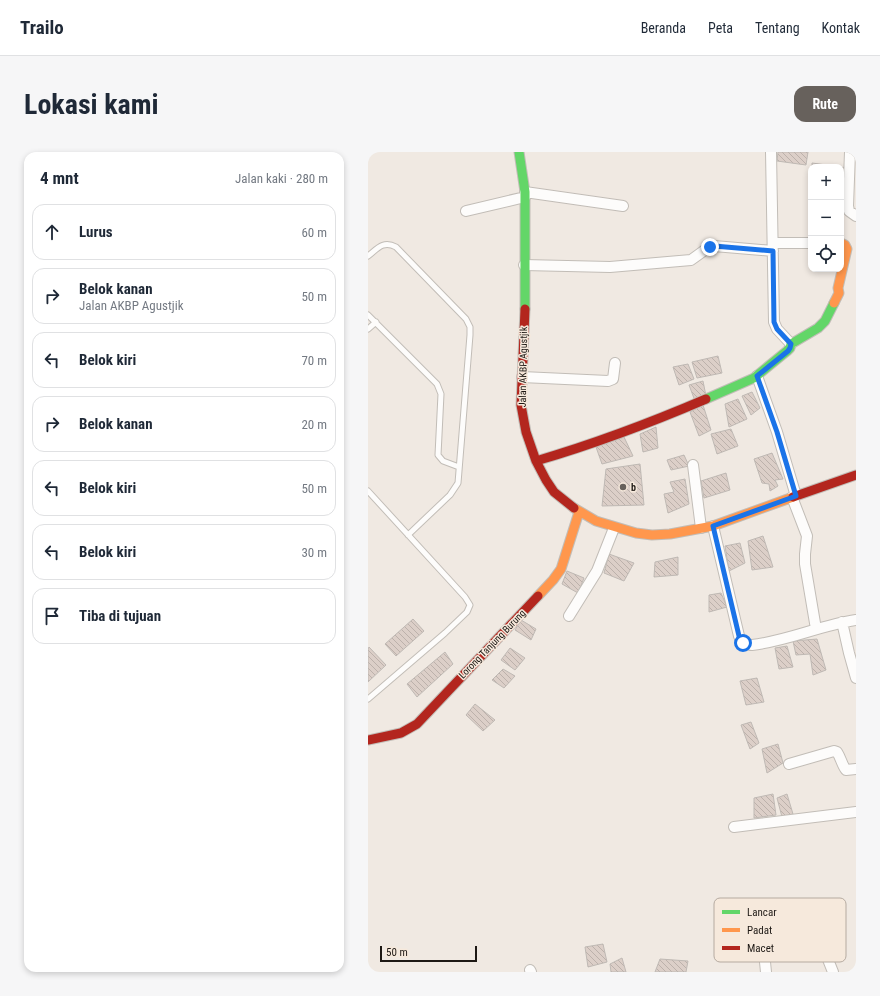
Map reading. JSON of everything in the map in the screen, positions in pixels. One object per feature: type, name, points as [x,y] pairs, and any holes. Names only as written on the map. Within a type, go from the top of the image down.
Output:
[{"type":"street","name":"Jalan AKBP Agustjik","points":[[519,152],[525,194],[525,298],[521,406],[523,420],[536,461],[554,492],[578,512],[614,528],[652,535],[670,534],[713,526],[856,475]]},
{"type":"street","points":[[771,152],[774,322],[777,329],[791,344]]},
{"type":"street","points":[[850,152],[848,206],[849,211],[856,216]]},
{"type":"street","points":[[466,211],[525,194],[537,193],[623,206]]},
{"type":"street","points":[[524,266],[610,267],[691,260],[712,246],[773,247],[808,243]]},
{"type":"street","points":[[844,244],[847,249],[844,262]]},
{"type":"street","points":[[536,461],[567,452],[653,422],[757,376],[788,351],[791,344],[818,328],[825,321],[839,294],[838,288],[842,272]]},
{"type":"street","points":[[522,377],[608,381],[613,378],[615,363]]},
{"type":"street","points":[[757,376],[777,432],[794,497],[807,536],[805,564],[816,629]]},
{"type":"street","points":[[693,466],[701,528]]},
{"type":"street","name":"Lorong Tanjung Burung","points":[[368,740],[401,733],[417,724],[549,584],[561,569],[578,512]]},
{"type":"street","points":[[713,526],[739,636],[743,643],[751,645],[785,638],[842,622],[856,620]]},
{"type":"street","points":[[569,616],[597,571],[614,528]]},
{"type":"street","points":[[842,622],[848,653],[856,678]]},
{"type":"street","points":[[789,764],[834,751],[840,756],[843,767],[846,770],[856,769]]},
{"type":"street","points":[[734,827],[856,812]]},
{"type":"street","points":[[765,962],[766,972]]},
{"type":"street","points":[[829,962],[833,972]]},
{"type":"lane","points":[[368,256],[385,244],[396,247],[466,319],[470,327],[459,478],[454,489],[408,535]]},
{"type":"lane","points":[[368,315],[437,384],[441,394],[438,455],[443,461],[459,466]]},
{"type":"lane","points":[[368,329],[376,322]]},
{"type":"lane","points":[[368,491],[466,597],[470,605],[467,612],[445,633],[368,699]]},
{"type":"building","points":[[778,152],[808,152],[806,165],[777,161]]},
{"type":"building","points":[[844,167],[848,168],[844,188]]},
{"type":"building","points":[[718,356],[722,373],[697,378],[692,362]]},
{"type":"building","points":[[688,364],[694,379],[679,385],[673,367]]},
{"type":"building","points":[[703,381],[706,396],[695,401],[689,385]]},
{"type":"building","points":[[752,392],[760,408],[751,415],[742,396]]},
{"type":"building","points":[[738,399],[747,419],[729,427],[725,404]]},
{"type":"building","points":[[703,405],[711,430],[699,436],[690,412]]},
{"type":"building","name":"b","points":[[656,427],[658,448],[643,452],[640,434]]},
{"type":"building","points":[[731,429],[738,446],[717,454],[711,434]]},
{"type":"building","name":"b","points":[[624,437],[633,456],[602,464],[596,447]]},
{"type":"building","points":[[772,453],[783,479],[775,480],[778,486],[770,491],[769,484],[762,483],[754,459]]},
{"type":"building","points":[[684,455],[689,466],[671,470],[667,460]]},
{"type":"building","name":"b","points":[[640,464],[644,505],[602,506],[606,469]]},
{"type":"building","points":[[726,473],[730,490],[704,498],[701,481]]},
{"type":"building","name":"b","points":[[685,479],[689,504],[668,513],[664,494],[674,492],[670,482]]},
{"type":"building","points":[[763,536],[773,567],[752,570],[748,541]]},
{"type":"building","points":[[740,543],[745,563],[729,571],[725,546]]},
{"type":"building","points":[[609,554],[634,563],[624,581],[604,573]]},
{"type":"building","points":[[678,557],[678,575],[654,577],[655,562]]},
{"type":"building","points":[[567,571],[584,578],[578,593],[562,584]]},
{"type":"building","points":[[721,593],[727,607],[709,612],[709,595]]},
{"type":"building","points":[[413,619],[424,631],[396,656],[385,644]]},
{"type":"building","points":[[521,620],[536,629],[531,640],[515,630]]},
{"type":"building","points":[[817,639],[826,670],[813,675],[810,654],[796,655],[793,641]]},
{"type":"building","points":[[787,646],[793,667],[779,669],[775,648]]},
{"type":"building","points":[[369,647],[386,665],[368,682],[368,649]]},
{"type":"building","points":[[510,648],[525,658],[515,670],[501,660]]},
{"type":"building","points":[[445,652],[453,664],[417,697],[407,684]]},
{"type":"building","points":[[503,669],[515,676],[504,688],[492,680]]},
{"type":"building","points":[[757,678],[764,702],[746,705],[740,681]]},
{"type":"building","points":[[475,704],[495,720],[483,731],[466,715]]},
{"type":"building","points":[[751,722],[759,743],[750,749],[741,725]]},
{"type":"building","points":[[778,744],[783,763],[767,773],[762,749]]},
{"type":"building","points":[[773,794],[776,815],[754,818],[754,798]]},
{"type":"building","points":[[787,794],[793,814],[782,817],[777,798]]},
{"type":"building","points":[[603,944],[607,962],[588,967],[585,947]]},
{"type":"building","points":[[622,958],[626,972],[611,972],[610,964]]},
{"type":"building","points":[[660,959],[688,961],[686,972],[655,972]]},
{"type":"traffic: fast","points":[[519,152],[525,192],[525,309]]},
{"type":"traffic: fast","points":[[706,399],[754,378],[787,351],[791,344],[818,328],[825,321],[834,303]]},
{"type":"traffic: slow","points":[[844,244],[847,249],[844,262]]},
{"type":"traffic: slow","points":[[834,303],[839,293],[838,288],[842,272]]},
{"type":"traffic: slow","points":[[574,508],[596,521],[636,533],[652,535],[670,534],[713,526],[793,497]]},
{"type":"traffic: slow","points":[[538,596],[561,569],[579,512]]},
{"type":"traffic: jam","points":[[525,309],[521,405],[526,432],[536,461],[546,480],[554,492],[574,508]]},
{"type":"traffic: jam","points":[[536,461],[622,433],[706,399]]},
{"type":"traffic: jam","points":[[793,497],[856,475]]},
{"type":"traffic: jam","points":[[368,740],[401,733],[417,724],[538,596]]},
{"type":"place","name":"b","points":[[623,487]]},
{"type":"route","points":[[710,247],[714,246],[773,251],[774,322],[779,332],[791,344],[788,351],[757,376],[777,432],[796,496],[713,526],[739,636],[743,643]]}]
